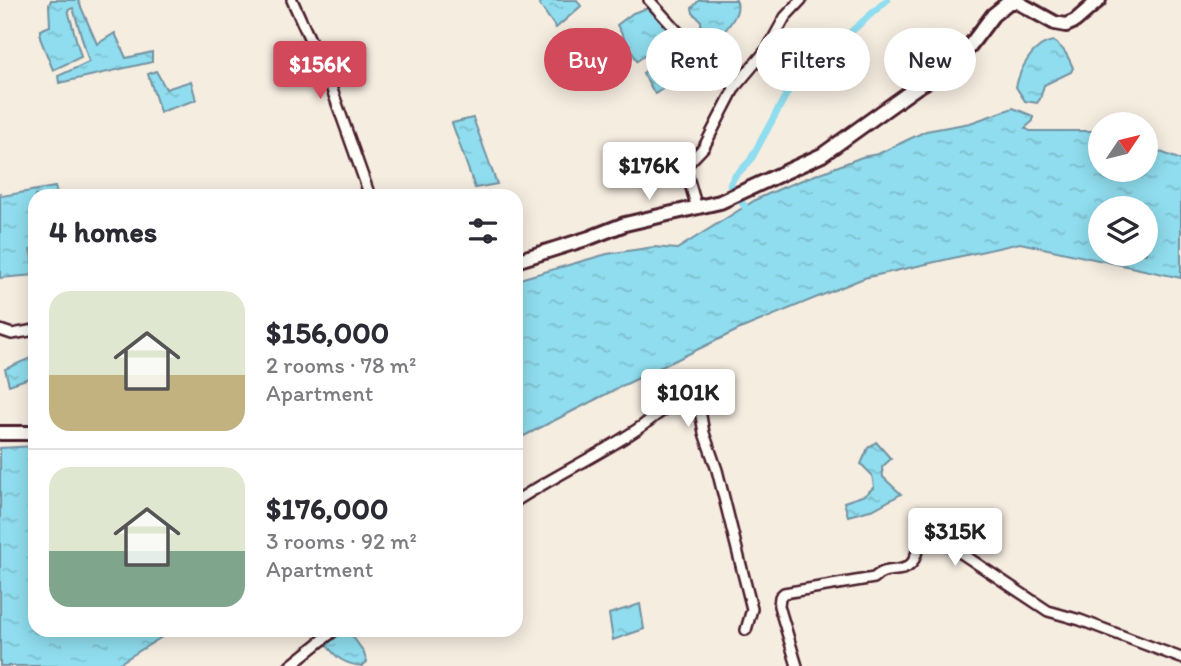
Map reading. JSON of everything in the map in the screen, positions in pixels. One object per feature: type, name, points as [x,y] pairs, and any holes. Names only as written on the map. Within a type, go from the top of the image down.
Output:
[{"type":"main road","points":[[523,259],[625,224],[720,202],[822,155],[917,87],[949,69],[1002,6],[1017,2],[1055,23],[1066,25],[1075,21],[1099,0]]},
{"type":"main road","points":[[0,433],[28,433]]},
{"type":"street","points":[[292,0],[330,84],[368,189]]},
{"type":"street","points":[[649,0],[674,28]]},
{"type":"street","points":[[742,79],[768,48],[785,17],[801,0]]},
{"type":"street","points":[[697,208],[685,167],[704,147],[733,91]]},
{"type":"street","points":[[0,330],[12,334],[28,331]]},
{"type":"street","points":[[523,497],[621,440],[669,407],[690,396],[698,399],[704,433],[717,470],[752,609],[746,630]]},
{"type":"street","points":[[797,666],[779,606],[780,597],[784,593],[874,578],[884,570],[904,569],[914,562],[921,537],[926,533],[934,535],[1048,611],[1080,620],[1181,658]]},
{"type":"street","points":[[290,666],[326,637]]},
{"type":"water","points":[[51,0],[78,0],[97,44],[115,33],[126,58],[152,52],[152,62],[59,83],[58,76],[89,62],[73,8],[68,10],[81,57],[53,70],[40,38],[40,30],[50,26]]},
{"type":"water","points":[[544,0],[577,0],[581,6],[556,28],[539,4]]},
{"type":"water","points":[[699,0],[736,0],[737,5],[735,16],[727,28],[701,28],[701,21],[692,8]]},
{"type":"water","points":[[651,7],[665,28],[646,28],[646,54],[637,61],[632,52],[632,28],[619,28],[617,25],[633,13]]},
{"type":"water","points":[[1053,41],[1060,46],[1073,68],[1071,72],[1044,85],[1037,103],[1025,101],[1016,87],[1021,72],[1028,58],[1039,47]]},
{"type":"water","points":[[156,71],[166,89],[191,81],[196,100],[160,112],[148,74]]},
{"type":"water","points":[[1013,108],[1033,116],[1033,121],[1025,128],[1030,131],[1088,131],[1088,182],[1158,182],[1158,151],[1181,160],[1181,278],[1126,266],[1158,266],[1158,196],[1088,196],[1088,258],[1020,243],[864,278],[740,329],[523,436],[523,278],[607,254],[654,247],[677,249],[757,199],[862,157],[878,154],[926,131],[970,123]]},
{"type":"water","points":[[473,118],[497,184],[475,188],[452,123]]},
{"type":"water","points":[[0,192],[2,196],[28,192],[28,276],[0,278]]},
{"type":"water","points":[[28,359],[28,378],[9,385],[5,369]]},
{"type":"water","points":[[876,442],[891,459],[882,467],[883,477],[901,494],[874,509],[848,516],[844,502],[865,495],[874,487],[872,475],[861,464],[868,448]]},
{"type":"water","points":[[28,446],[28,637],[162,637],[115,666],[0,666],[0,448]]},
{"type":"water","points":[[640,604],[644,629],[613,640],[609,614]]},
{"type":"water","points":[[334,637],[353,637],[367,662],[362,666],[350,664],[341,660],[326,644]]},
{"type":"waterway","points":[[749,213],[730,185],[750,161],[792,84],[887,0]]}]
